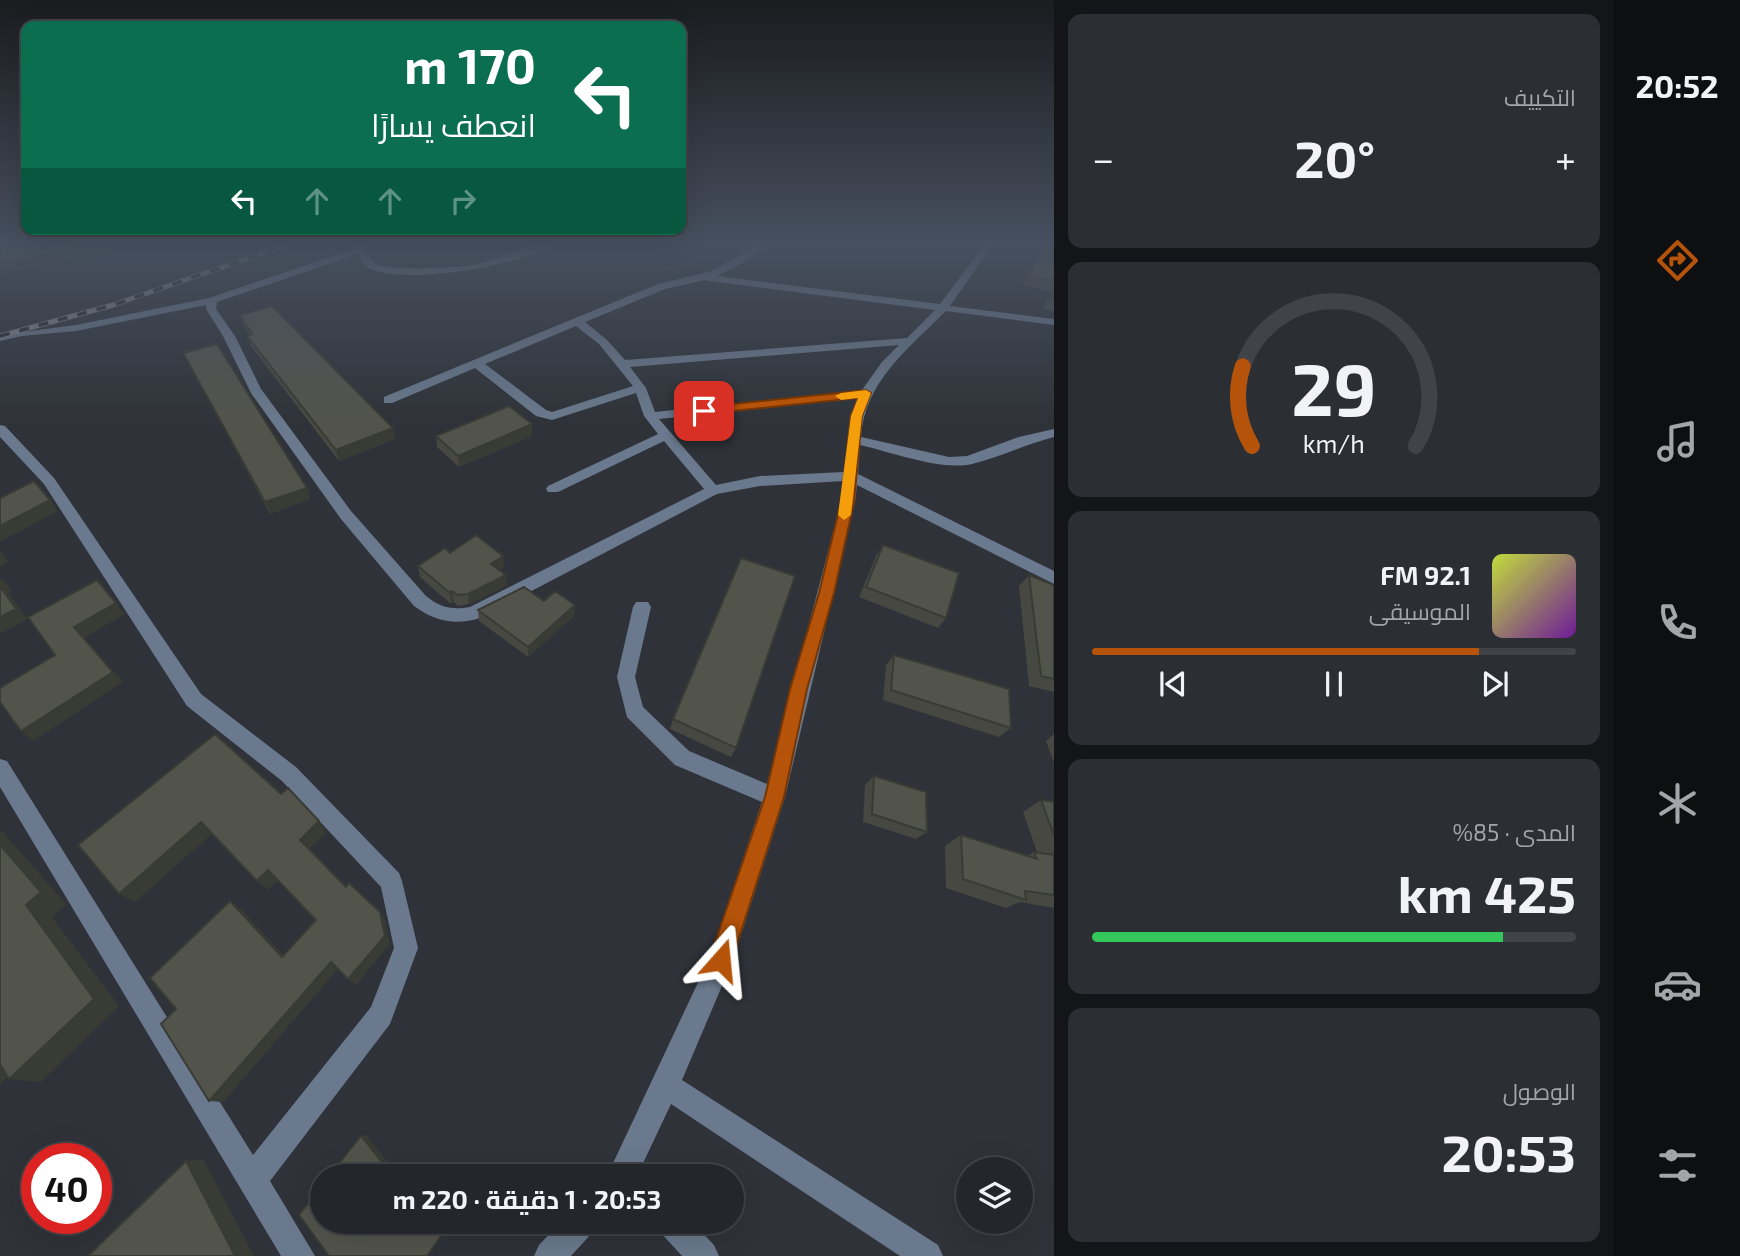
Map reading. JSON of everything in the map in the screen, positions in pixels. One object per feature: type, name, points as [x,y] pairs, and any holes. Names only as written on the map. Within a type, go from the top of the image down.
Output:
[{"type":"street","points":[[0,338],[76,328],[204,303]]},
{"type":"street","points":[[212,303],[211,309],[229,336],[254,390],[346,515],[420,600],[434,612],[454,618],[474,612],[713,490],[760,481],[850,476],[1054,578]]},
{"type":"street","points":[[387,400],[623,303]]},
{"type":"street","points":[[894,303],[1054,322]]},
{"type":"street","points":[[631,1164],[721,960],[774,797],[848,502],[856,416],[866,393],[886,365],[947,303]]},
{"type":"street","points":[[578,322],[603,342],[622,364],[640,388],[650,416],[713,490]]},
{"type":"street","points":[[622,364],[908,341]]},
{"type":"street","points":[[476,363],[541,413],[552,416],[640,388]]},
{"type":"street","points":[[650,416],[866,393]]},
{"type":"street","points":[[0,429],[49,481],[194,700],[289,774],[391,881],[405,948],[381,1015],[252,1180]]},
{"type":"street","points":[[854,440],[949,461],[969,460],[1024,440],[1054,433]]},
{"type":"street","points":[[553,489],[666,435]]},
{"type":"street","points":[[642,607],[626,677],[634,711],[682,758],[774,797]]},
{"type":"street","points":[[0,768],[299,1256]]},
{"type":"street","points":[[666,1086],[927,1256]]},
{"type":"street","points":[[550,1256],[570,1234]]},
{"type":"street","points":[[683,1234],[704,1256]]},
{"type":"building","points":[[272,306],[393,428],[336,450],[247,336],[252,334],[240,315]]},
{"type":"building","points":[[217,344],[307,488],[265,502],[183,353]]},
{"type":"building","points":[[509,406],[532,424],[458,456],[436,436]]},
{"type":"building","points":[[34,481],[50,500],[0,526],[0,498]]},
{"type":"building","points":[[476,535],[503,556],[491,564],[506,575],[468,594],[457,595],[452,591],[450,593],[418,566],[445,548],[450,553]]},
{"type":"building","points":[[883,545],[959,573],[946,618],[866,587]]},
{"type":"building","points":[[741,558],[795,576],[736,748],[673,719]]},
{"type":"building","points":[[1029,575],[1054,585],[1054,679],[1041,676]]},
{"type":"building","points":[[97,580],[116,603],[74,627],[113,672],[21,731],[0,702],[0,688],[55,655],[28,617]]},
{"type":"building","points":[[0,586],[16,609],[0,617]]},
{"type":"building","points":[[524,587],[544,601],[555,591],[575,605],[528,647],[478,610]]},
{"type":"building","points":[[894,655],[1009,689],[1011,728],[891,690]]},
{"type":"building","points":[[215,734],[281,794],[288,788],[319,821],[300,840],[346,887],[349,883],[380,912],[385,936],[348,979],[331,962],[209,1101],[161,1024],[176,1009],[150,978],[230,901],[282,957],[316,920],[268,870],[257,881],[201,822],[119,894],[78,845]]},
{"type":"building","points":[[874,776],[926,792],[927,832],[872,814]]},
{"type":"building","points":[[1041,800],[1054,802],[1054,835]]},
{"type":"building","points":[[961,835],[1037,859],[1034,852],[1054,855],[1054,895],[1025,891],[1026,900],[963,879]]},
{"type":"building","points":[[0,845],[41,892],[26,905],[94,999],[9,1079],[0,1064]]},
{"type":"building","points":[[361,1136],[383,1164],[339,1164]]},
{"type":"building","points":[[186,1161],[235,1256],[88,1256]]},
{"type":"building","points":[[310,1201],[310,1230],[299,1215]]},
{"type":"building","points":[[313,1234],[441,1236],[427,1256],[329,1256]]},
{"type":"railway","points":[[0,336],[120,303]]},
{"type":"slow traffic","points":[[841,396],[866,393],[856,416],[848,502],[844,515]]},
{"type":"route","points":[[704,411],[866,393],[856,416],[848,502],[774,797],[721,960]]}]
